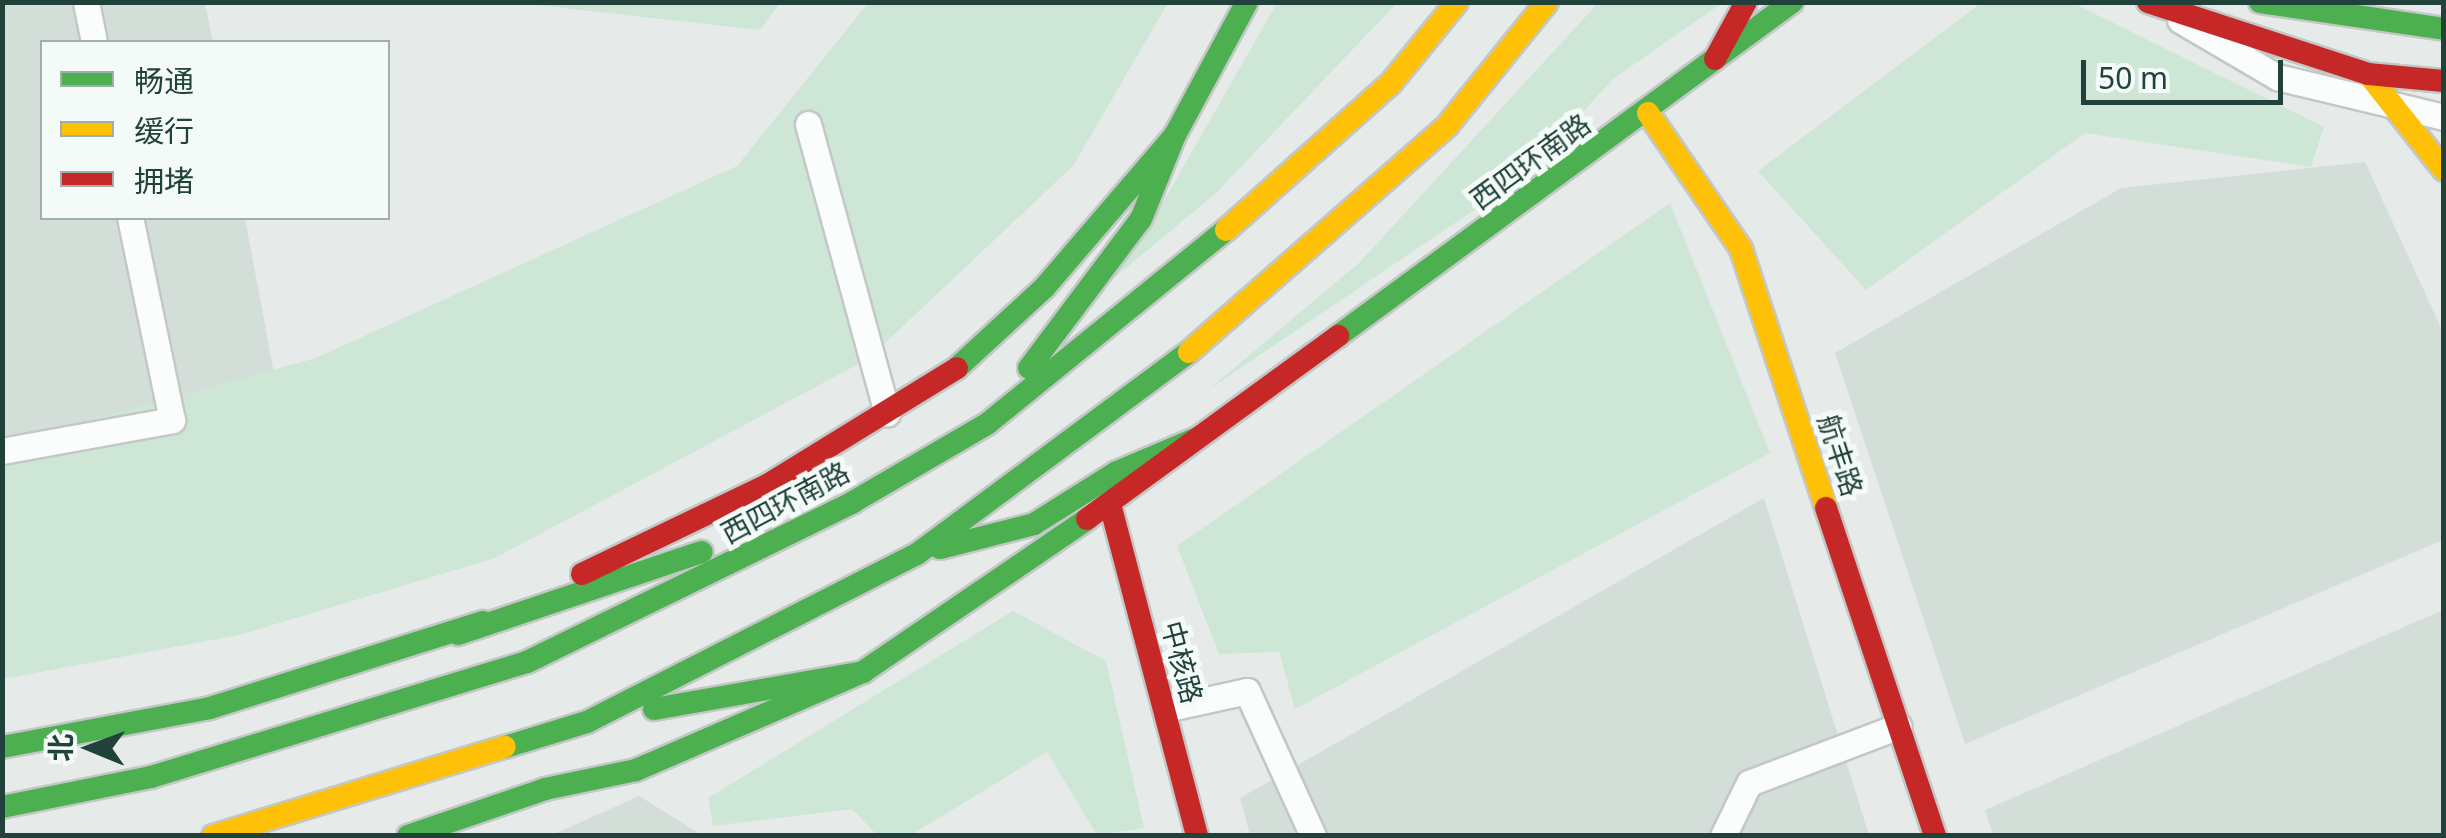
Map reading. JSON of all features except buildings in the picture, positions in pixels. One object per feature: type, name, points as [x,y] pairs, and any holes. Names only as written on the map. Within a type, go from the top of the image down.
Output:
[{"type":"main road","name":"西四环南路","points":[[2,747],[210,708],[458,634],[767,484],[888,413],[954,370],[1044,288],[1175,135],[1247,2]]},
{"type":"main road","name":"西四环南路","points":[[2,807],[151,777],[477,680],[667,598],[853,502],[987,424],[1200,254],[1392,82],[1457,2]]},
{"type":"main road","points":[[587,722],[917,554],[1252,305],[1447,126],[1546,2]]},
{"type":"main road","points":[[1715,59],[1732,12],[1746,2]]},
{"type":"main road","name":"西四环南路","points":[[408,836],[636,770],[863,672],[1110,504],[1648,113],[1792,2]]},
{"type":"main road","points":[[2148,2],[2180,20],[2368,74],[2444,81]]},
{"type":"main road","points":[[2260,2],[2444,29]]},
{"type":"main road","points":[[2321,2],[2343,16]]},
{"type":"main road","points":[[2368,74],[2444,170]]},
{"type":"main road","name":"航丰路","points":[[1648,113],[1741,249],[1935,836]]},
{"type":"main road","points":[[987,424],[1141,219],[1175,135]]},
{"type":"main road","points":[[917,554],[1034,524],[1117,472],[1194,440]]},
{"type":"main road","points":[[458,634],[853,502]]},
{"type":"main road","name":"中核路","points":[[1110,504],[1196,836]]},
{"type":"main road","points":[[212,836],[587,722],[863,672]]},
{"type":"street","points":[[86,2],[94,40]]},
{"type":"street","points":[[2180,20],[2277,77],[2396,109],[2444,117]]},
{"type":"street","points":[[808,124],[888,413]]},
{"type":"street","points":[[2,451],[172,420],[130,220]]},
{"type":"street","points":[[1165,709],[1247,691],[1313,836]]},
{"type":"street","points":[[1723,836],[1749,783],[1899,726]]},
{"type":"shaded area","points":[[3,3],[205,3],[213,40],[40,40],[40,220],[245,220],[282,416],[3,465]]},
{"type":"shaded area","points":[[2365,162],[2443,332],[2443,540],[1965,744],[1835,353],[2121,188]]},
{"type":"shaded area","points":[[1764,498],[1869,835],[1250,835],[1240,798]]},
{"type":"shaded area","points":[[2443,610],[2443,835],[1993,835],[1985,810]]},
{"type":"shaded area","points":[[639,796],[702,835],[552,835]]},
{"type":"green space","points":[[518,3],[780,3],[760,30]]},
{"type":"green space","points":[[868,3],[1168,3],[1073,166],[868,359],[495,558],[239,635],[3,679],[3,444],[316,358],[737,166]]},
{"type":"green space","points":[[1277,3],[1397,3],[1215,194],[1090,298],[1154,218]]},
{"type":"green space","points":[[1598,3],[1722,3],[1613,79],[1523,177],[1208,390],[1359,263]]},
{"type":"green space","points":[[1981,3],[2073,3],[2324,127],[2311,167],[2085,133],[1866,290],[1758,171]]},
{"type":"green space","points":[[1670,203],[1770,453],[1295,709],[1279,652],[1219,654],[1177,546]]},
{"type":"green space","points":[[1013,611],[1106,661],[1144,828],[1097,835],[1047,752],[911,835],[877,835],[852,809],[713,826],[708,798]]},
{"type":"traffic: fast","points":[[957,368],[1044,288],[1175,135],[1247,2]]},
{"type":"traffic: fast","points":[[1338,336],[1792,2]]},
{"type":"traffic: fast","points":[[2260,2],[2444,29]]},
{"type":"traffic: fast","points":[[1029,368],[1141,219],[1175,135]]},
{"type":"traffic: fast","points":[[2,807],[151,777],[527,662],[853,502],[987,424],[1226,230]]},
{"type":"traffic: fast","points":[[505,747],[587,722],[917,554],[1189,352]]},
{"type":"traffic: fast","points":[[940,548],[1034,524],[1117,472],[1195,439]]},
{"type":"traffic: fast","points":[[408,836],[545,789],[636,770],[863,672],[1087,519]]},
{"type":"traffic: fast","points":[[458,634],[702,552]]},
{"type":"traffic: fast","points":[[2,747],[210,708],[483,622]]},
{"type":"traffic: fast","points":[[654,709],[863,672]]},
{"type":"traffic: slow","points":[[1226,230],[1391,83],[1457,2]]},
{"type":"traffic: slow","points":[[1189,352],[1447,126],[1547,2]]},
{"type":"traffic: slow","points":[[2368,74],[2444,170]]},
{"type":"traffic: slow","points":[[1648,113],[1741,249],[1826,508]]},
{"type":"traffic: slow","points":[[213,836],[505,747]]},
{"type":"traffic: jam","points":[[1715,59],[1746,2]]},
{"type":"traffic: jam","points":[[2148,2],[2368,74],[2444,81]]},
{"type":"traffic: jam","points":[[1087,519],[1338,336]]},
{"type":"traffic: jam","points":[[582,574],[767,485],[957,368]]},
{"type":"traffic: jam","points":[[1110,504],[1197,836]]},
{"type":"traffic: jam","points":[[1826,508],[1935,836]]}]
